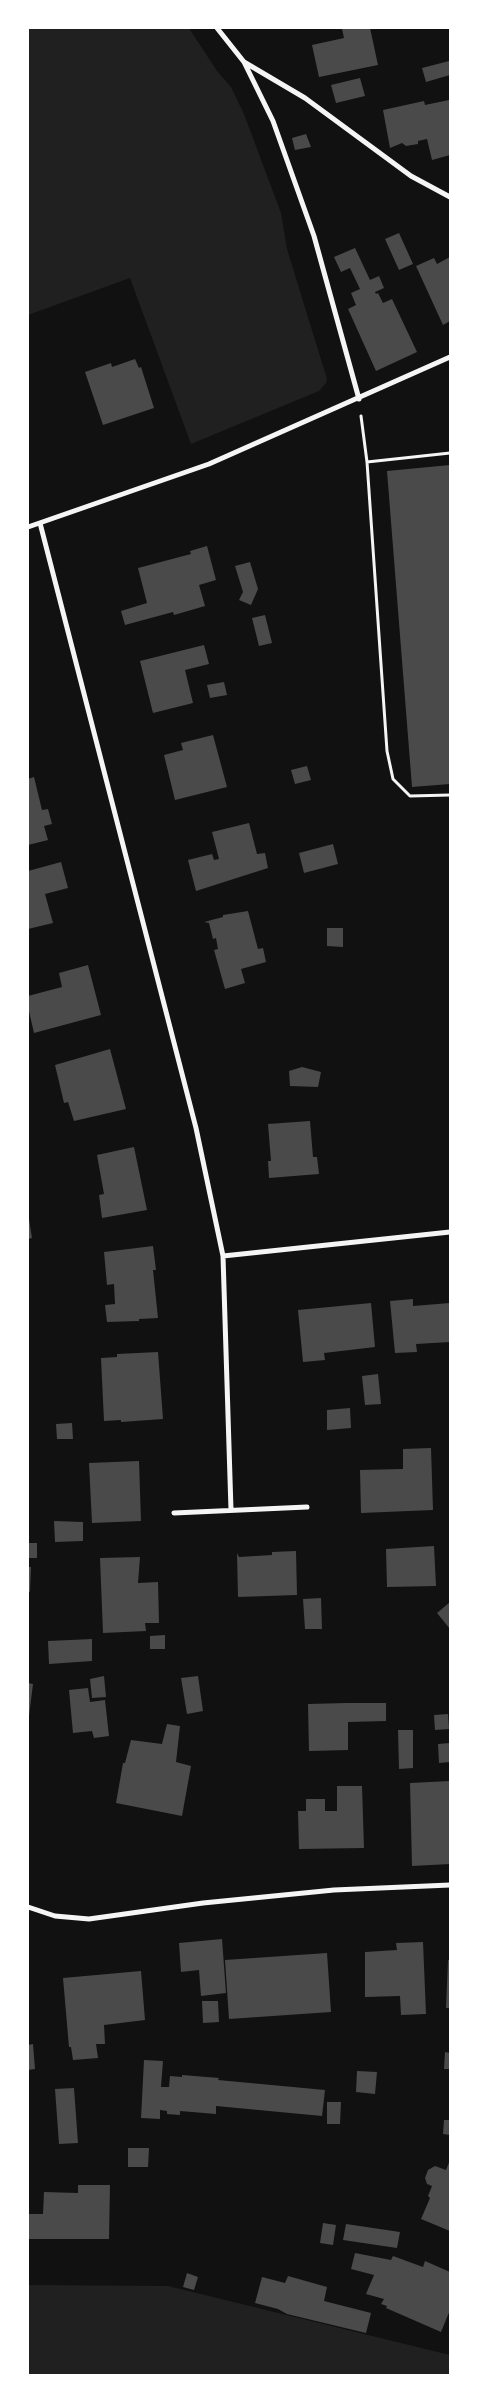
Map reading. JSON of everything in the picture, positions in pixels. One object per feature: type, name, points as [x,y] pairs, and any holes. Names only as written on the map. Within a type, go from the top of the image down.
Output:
[{"type":"street","points":[[217,28],[244,62],[273,121],[314,236],[359,399]]},
{"type":"street","points":[[244,62],[305,98],[397,166],[450,197]]},
{"type":"street","points":[[28,527],[209,464],[450,357]]},
{"type":"street","points":[[40,523],[196,1128],[222,1256],[231,1510]]},
{"type":"street","points":[[222,1256],[450,1232]]},
{"type":"street","points":[[174,1513],[307,1507]]},
{"type":"street","points":[[28,1907],[55,1916],[89,1919],[203,1903],[287,1894],[342,1889],[450,1885]]},
{"type":"path","points":[[359,399],[367,462],[387,751],[393,779],[410,796],[450,795]]},
{"type":"path","points":[[367,462],[450,453]]},
{"type":"shaded area","points":[[28,28],[189,28],[217,71],[231,87],[244,114],[281,213],[287,249],[327,379],[319,391],[191,444],[130,278],[28,315]]},
{"type":"shaded area","points":[[28,2285],[168,2286],[450,2355],[450,2375],[28,2375]]},
{"type":"building","points":[[370,28],[378,65],[319,77],[312,45],[344,38],[342,29]]},
{"type":"building","points":[[449,61],[450,75],[426,82],[422,68]]},
{"type":"building","points":[[360,78],[365,96],[336,103],[331,85]]},
{"type":"building","points":[[449,100],[450,155],[432,160],[427,139],[418,141],[418,144],[406,146],[402,143],[390,148],[383,110],[424,101],[425,105]]},
{"type":"building","points":[[306,134],[311,147],[295,150],[292,138]]},
{"type":"building","points":[[399,233],[413,264],[399,270],[385,239]]},
{"type":"building","points":[[355,248],[370,280],[379,276],[384,288],[375,292],[376,294],[378,293],[383,303],[392,299],[417,352],[376,371],[348,309],[356,305],[351,293],[360,289],[350,268],[341,272],[334,257]]},
{"type":"building","points":[[450,257],[450,321],[443,325],[416,266],[434,258],[437,264]]},
{"type":"building","points":[[135,359],[139,368],[141,367],[154,408],[103,425],[85,372],[111,363],[112,367]]},
{"type":"building","points":[[450,465],[450,784],[412,787],[387,471]]},
{"type":"building","points":[[207,546],[216,580],[199,585],[205,606],[174,615],[173,612],[125,625],[121,611],[147,603],[138,568],[191,554],[190,551]]},
{"type":"building","points":[[250,562],[258,589],[251,605],[239,600],[243,592],[235,566]]},
{"type":"building","points":[[265,615],[272,643],[259,646],[252,618]]},
{"type":"building","points":[[204,645],[209,664],[185,670],[193,703],[153,713],[140,661]]},
{"type":"building","points":[[224,682],[227,695],[210,698],[207,685]]},
{"type":"building","points":[[213,735],[227,787],[175,800],[164,755],[183,750],[181,743]]},
{"type":"building","points":[[307,766],[311,780],[295,784],[291,770]]},
{"type":"building","points":[[34,777],[42,810],[48,809],[52,824],[44,826],[48,840],[28,845],[28,779]]},
{"type":"building","points":[[249,823],[257,854],[265,853],[268,868],[196,891],[188,860],[212,854],[214,860],[219,859],[212,832]]},
{"type":"building","points":[[333,844],[338,864],[304,873],[299,853]]},
{"type":"building","points":[[61,862],[68,888],[45,894],[53,923],[28,929],[28,871]]},
{"type":"building","points":[[248,911],[258,949],[263,948],[266,962],[241,969],[245,983],[225,989],[214,950],[218,949],[216,938],[213,939],[209,923],[204,922],[223,917],[223,915]]},
{"type":"building","points":[[327,928],[343,928],[343,947],[327,946]]},
{"type":"building","points":[[88,965],[101,1015],[34,1033],[28,1007],[28,996],[62,987],[59,973]]},
{"type":"building","points":[[110,1049],[126,1109],[74,1121],[68,1102],[64,1103],[55,1065]]},
{"type":"building","points":[[302,1067],[321,1072],[318,1087],[290,1086],[289,1071]]},
{"type":"building","points":[[310,1121],[313,1157],[317,1157],[319,1174],[269,1178],[268,1161],[271,1161],[268,1124]]},
{"type":"building","points":[[134,1147],[147,1210],[102,1218],[99,1195],[104,1194],[97,1155]]},
{"type":"building","points":[[28,1219],[32,1238],[28,1239]]},
{"type":"building","points":[[153,1246],[156,1270],[153,1270],[158,1318],[139,1319],[139,1321],[107,1322],[105,1305],[115,1304],[114,1284],[107,1285],[104,1252]]},
{"type":"building","points":[[413,1299],[413,1306],[450,1303],[450,1342],[416,1344],[417,1352],[395,1353],[390,1301]]},
{"type":"building","points":[[371,1303],[375,1347],[324,1353],[325,1360],[303,1362],[298,1310]]},
{"type":"building","points":[[158,1352],[163,1419],[121,1422],[121,1420],[104,1421],[101,1358],[117,1357],[117,1354]]},
{"type":"building","points":[[378,1374],[381,1404],[365,1405],[362,1376]]},
{"type":"building","points":[[350,1408],[351,1428],[327,1430],[327,1410]]},
{"type":"building","points":[[72,1423],[73,1439],[57,1439],[56,1424]]},
{"type":"building","points":[[431,1448],[433,1510],[361,1513],[360,1470],[403,1469],[403,1449]]},
{"type":"building","points":[[139,1461],[141,1521],[92,1523],[89,1463]]},
{"type":"building","points":[[54,1521],[83,1522],[83,1541],[55,1542]]},
{"type":"building","points":[[28,1543],[37,1543],[37,1558],[28,1558]]},
{"type":"building","points":[[434,1546],[436,1586],[387,1587],[386,1549]]},
{"type":"building","points":[[296,1551],[297,1595],[238,1597],[237,1553],[239,1557],[272,1555],[272,1552]]},
{"type":"building","points":[[140,1557],[138,1583],[158,1582],[159,1623],[145,1623],[146,1631],[103,1633],[100,1558]]},
{"type":"building","points":[[28,1567],[31,1567],[30,1592],[28,1591]]},
{"type":"building","points":[[321,1598],[322,1629],[305,1629],[303,1599]]},
{"type":"building","points":[[450,1602],[450,1629],[437,1613]]},
{"type":"building","points":[[165,1635],[165,1649],[150,1649],[150,1636]]},
{"type":"building","points":[[92,1639],[92,1661],[49,1664],[48,1641]]},
{"type":"building","points":[[104,1676],[106,1697],[92,1698],[90,1679]]},
{"type":"building","points":[[198,1676],[203,1711],[187,1714],[181,1678]]},
{"type":"building","points":[[28,1683],[33,1684],[29,1716],[28,1715]]},
{"type":"building","points":[[88,1688],[90,1702],[105,1700],[109,1736],[94,1738],[92,1731],[73,1733],[69,1690]]},
{"type":"building","points":[[386,1703],[386,1721],[348,1722],[348,1750],[309,1751],[308,1704]]},
{"type":"building","points":[[448,1714],[449,1729],[435,1730],[434,1715]]},
{"type":"building","points":[[167,1724],[180,1726],[176,1762],[191,1766],[182,1816],[116,1803],[123,1763],[125,1763],[131,1740],[162,1744]]},
{"type":"building","points":[[398,1730],[413,1730],[413,1768],[399,1769]]},
{"type":"building","points":[[450,1743],[450,1762],[439,1763],[438,1744]]},
{"type":"building","points":[[450,1781],[450,1864],[412,1866],[410,1783]]},
{"type":"building","points":[[337,1786],[362,1786],[364,1848],[299,1849],[298,1811],[306,1811],[306,1799],[325,1799],[325,1811],[337,1811]]},
{"type":"building","points":[[222,1939],[226,1993],[201,1996],[199,1970],[181,1972],[179,1943]]},
{"type":"building","points":[[423,1942],[426,2014],[401,2015],[400,1996],[365,1997],[365,1952],[397,1950],[396,1943]]},
{"type":"building","points":[[327,1953],[331,2012],[229,2019],[225,1960]]},
{"type":"building","points":[[448,1960],[450,1960],[450,2008],[446,2008]]},
{"type":"building","points":[[141,1971],[145,2020],[104,2025],[105,2044],[96,2044],[98,2058],[73,2060],[71,2047],[69,2047],[63,1978]]},
{"type":"building","points":[[202,2001],[218,2001],[219,2022],[203,2023]]},
{"type":"building","points":[[33,2044],[35,2069],[28,2070],[28,2045]]},
{"type":"building","points":[[445,2052],[450,2053],[450,2069],[444,2069]]},
{"type":"building","points":[[144,2060],[163,2061],[161,2087],[169,2087],[170,2076],[182,2077],[182,2075],[325,2090],[322,2116],[216,2106],[216,2114],[180,2111],[180,2115],[167,2114],[167,2111],[160,2110],[160,2119],[141,2118]]},
{"type":"building","points":[[357,2071],[377,2072],[375,2094],[356,2092]]},
{"type":"building","points":[[74,2088],[78,2143],[59,2144],[55,2089]]},
{"type":"building","points":[[327,2102],[341,2102],[340,2124],[327,2124]]},
{"type":"building","points":[[444,2120],[450,2120],[450,2135],[443,2134]]},
{"type":"building","points":[[128,2148],[149,2148],[148,2167],[128,2167]]},
{"type":"building","points":[[450,2160],[450,2231],[421,2219],[430,2198],[428,2196],[432,2186],[427,2184],[425,2178],[428,2170],[435,2166],[446,2170]]},
{"type":"building","points":[[78,2185],[110,2185],[109,2239],[28,2239],[28,2214],[43,2214],[44,2192],[78,2193]]},
{"type":"building","points":[[323,2223],[336,2225],[333,2245],[320,2243]]},
{"type":"building","points":[[346,2224],[400,2232],[397,2248],[343,2240]]},
{"type":"building","points":[[355,2253],[391,2260],[393,2256],[423,2267],[425,2261],[450,2272],[450,2310],[441,2332],[386,2308],[387,2306],[381,2304],[384,2299],[366,2294],[374,2275],[351,2269]]},
{"type":"building","points":[[187,2273],[198,2277],[194,2290],[183,2287]]},
{"type":"building","points":[[288,2276],[327,2287],[324,2301],[371,2313],[366,2333],[287,2314],[278,2309],[255,2303],[262,2277],[285,2283]]}]
